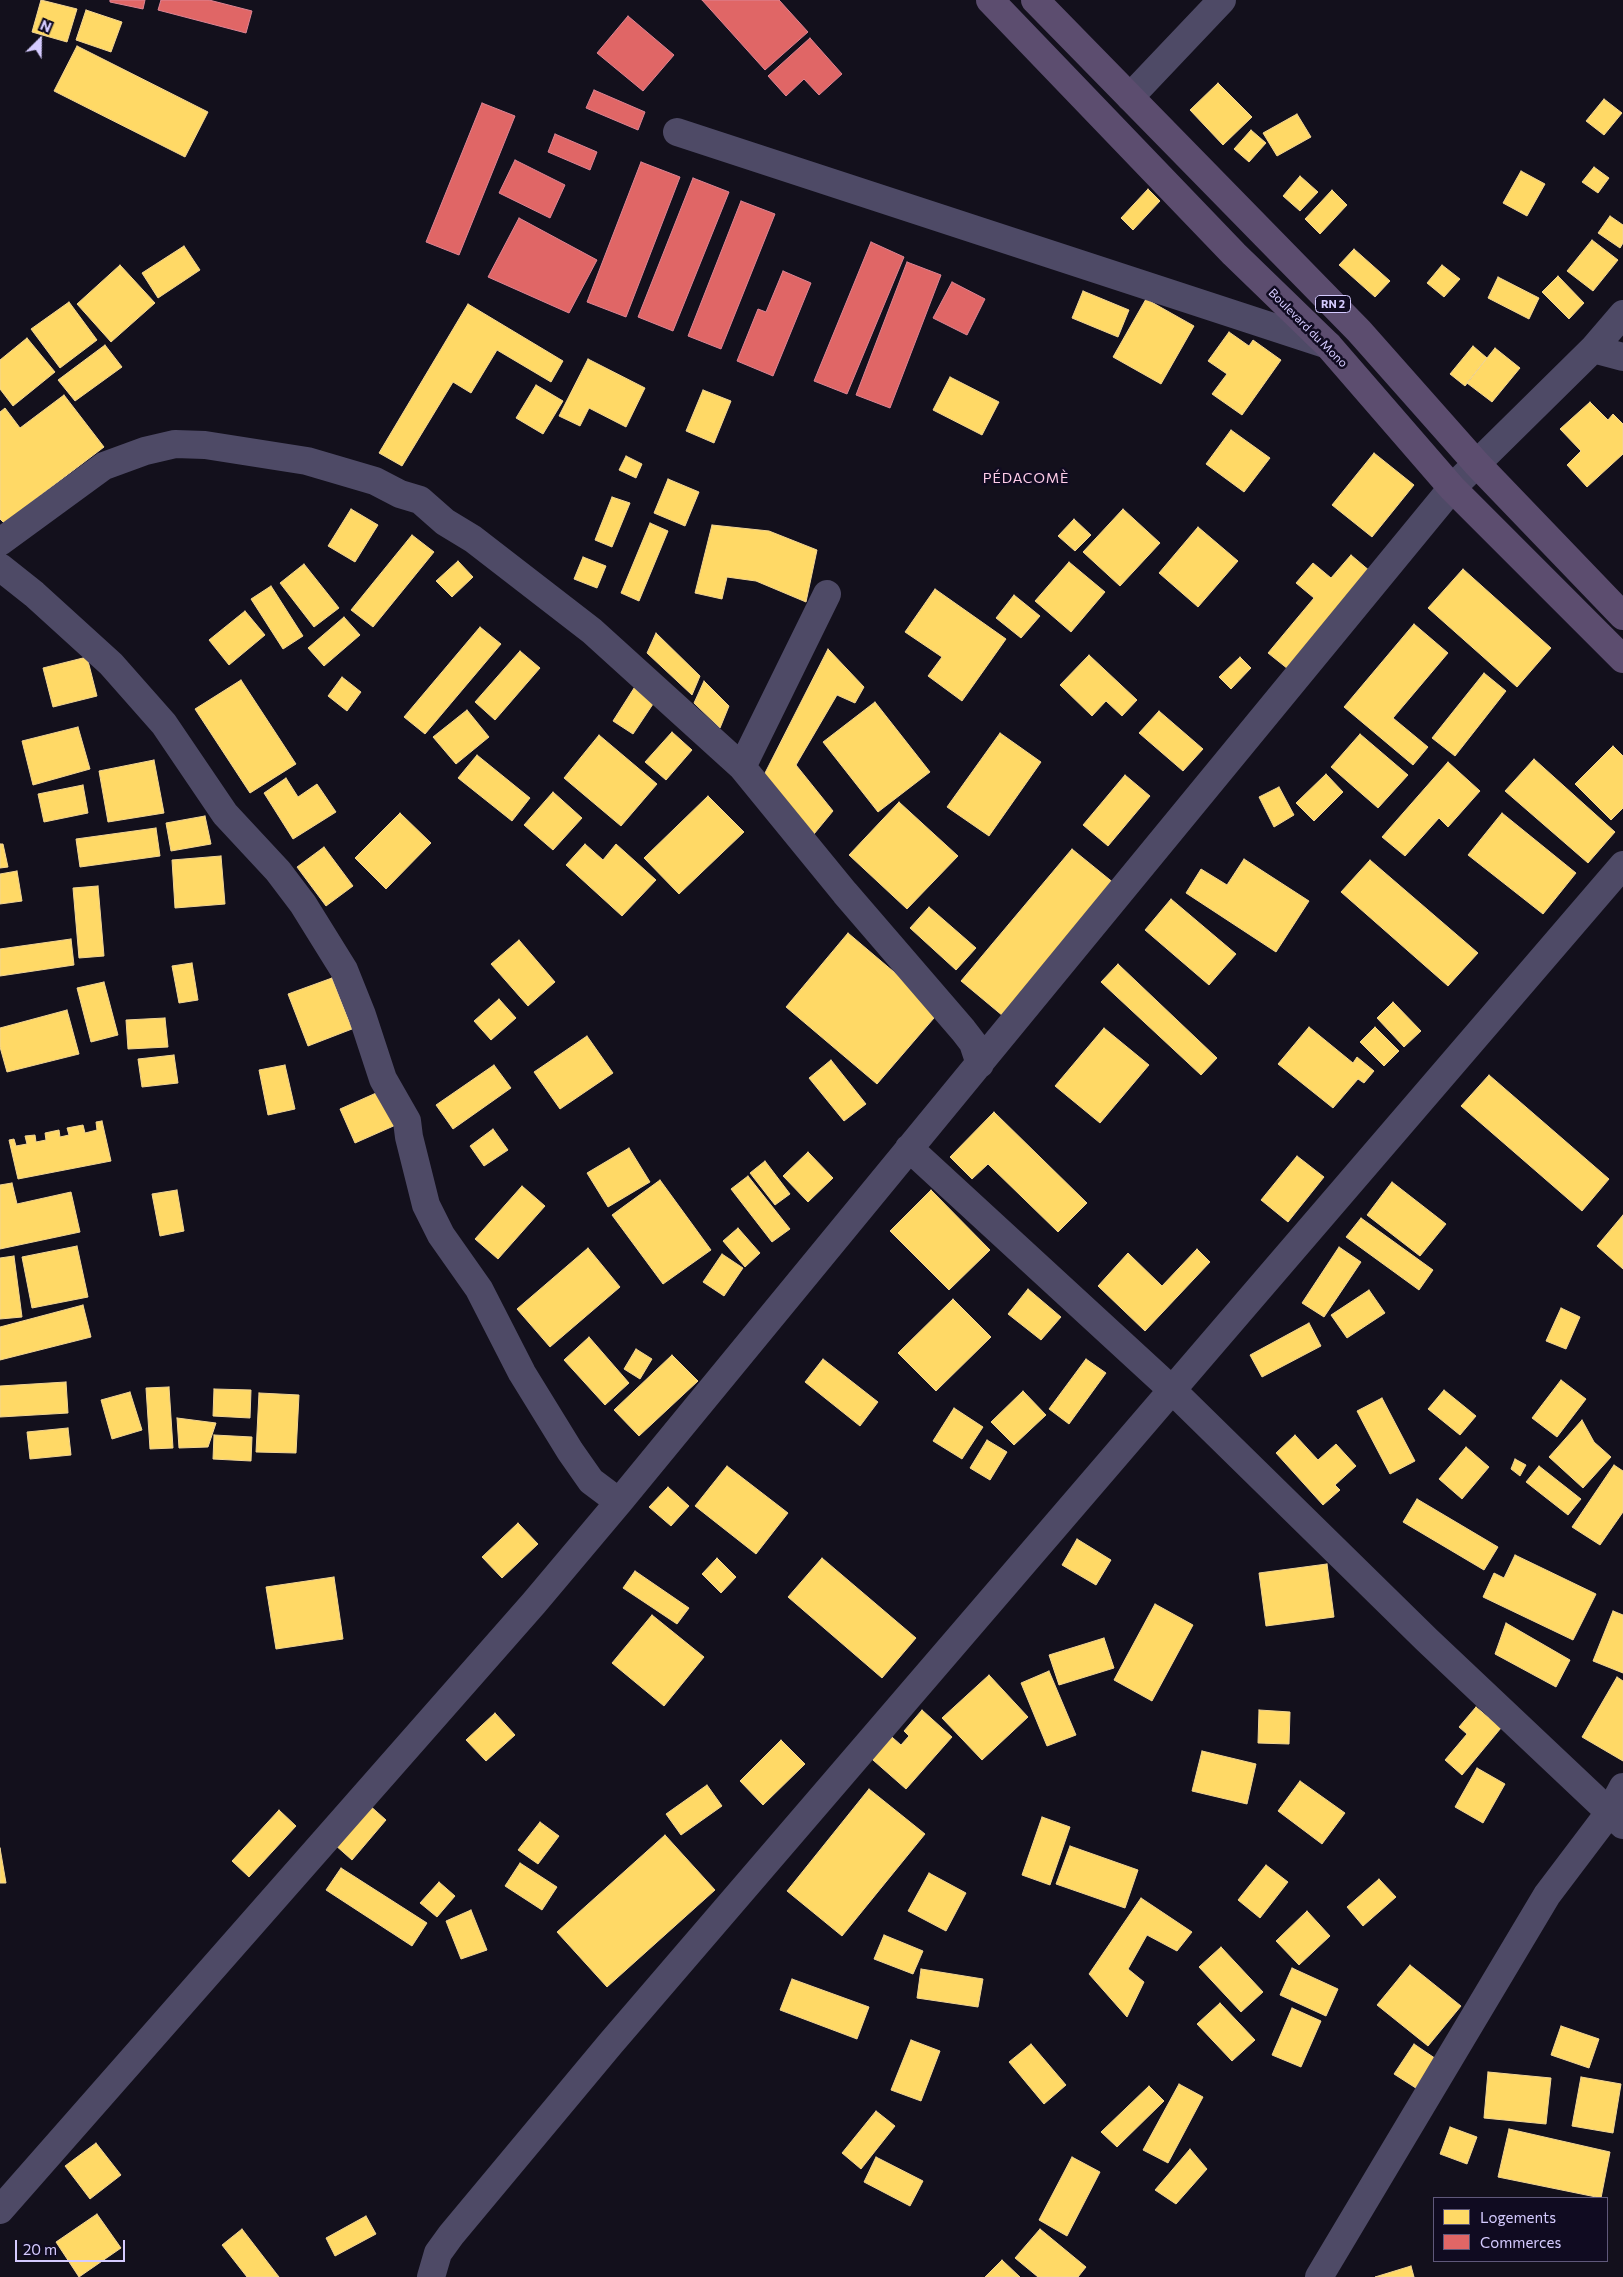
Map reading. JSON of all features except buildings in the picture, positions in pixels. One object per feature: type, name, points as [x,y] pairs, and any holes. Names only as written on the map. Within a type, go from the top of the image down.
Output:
[{"type":"main road","name":"Boulevard du Mono","points":[[990,0],[1227,247],[1328,345],[1452,488],[1623,659]]},
{"type":"main road","name":"RN 2","points":[[1035,0],[1359,331],[1476,463],[1623,616]]},
{"type":"street","points":[[1130,97],[1222,0]]},
{"type":"street","points":[[677,132],[1328,345]]},
{"type":"street","points":[[0,2210],[534,1603],[980,1064],[1452,488],[1593,349],[1623,314]]},
{"type":"street","points":[[1593,349],[1623,357]]},
{"type":"street","points":[[0,542],[104,466],[145,451],[175,444],[205,445],[246,451],[331,467],[375,481],[400,494],[420,500],[445,522],[474,539],[592,631],[742,767],[845,893],[963,1030],[973,1043],[980,1064]]},
{"type":"street","points":[[0,567],[34,594],[111,664],[164,724],[225,814],[278,871],[303,904],[344,970],[362,1015],[382,1079],[407,1121],[409,1137],[426,1205],[441,1235],[479,1289],[522,1372],[570,1451],[591,1481],[619,1502]]},
{"type":"street","points":[[742,767],[827,594]]},
{"type":"street","points":[[431,2277],[438,2253],[457,2228],[674,1969],[1623,864]]},
{"type":"street","points":[[909,1148],[1171,1389],[1420,1633],[1616,1819]]},
{"type":"street","points":[[1319,2277],[1547,1895],[1616,1819],[1623,1787]]},
{"type":"district","name":"PÉDACOMÈ","points":[[1026,478]]}]
